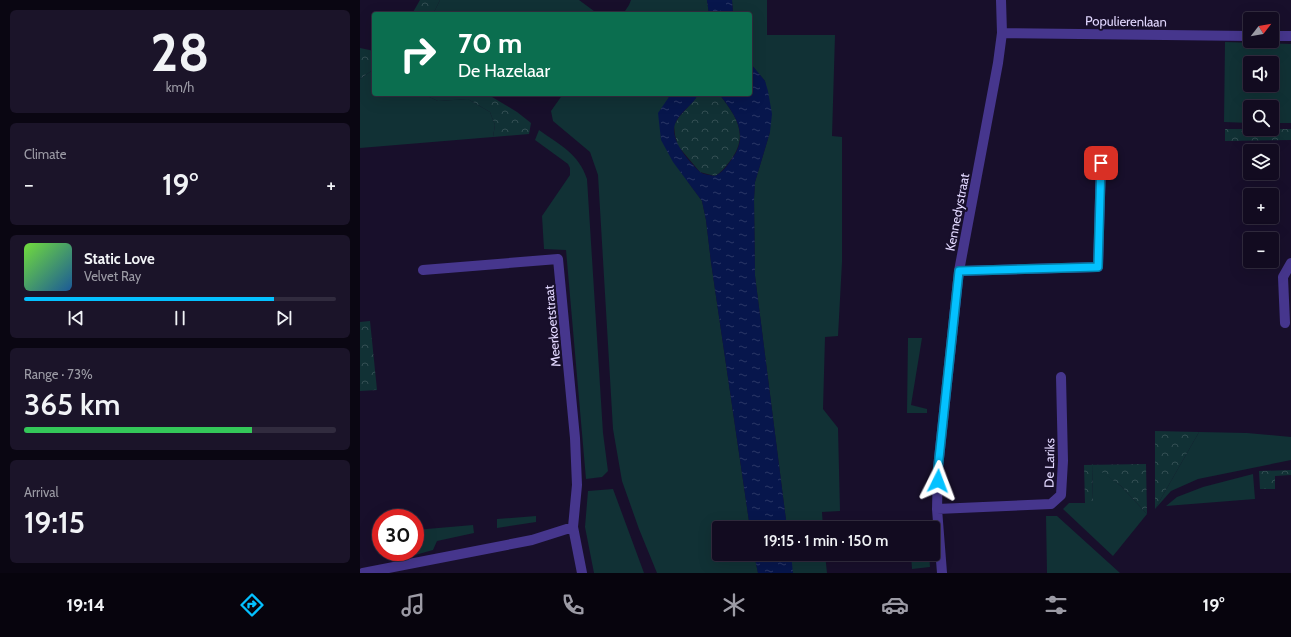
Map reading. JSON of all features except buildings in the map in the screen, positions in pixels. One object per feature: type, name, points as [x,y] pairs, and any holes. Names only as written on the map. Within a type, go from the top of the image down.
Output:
[{"type":"street","name":"Kennedystraat","points":[[942,573],[937,509],[938,468],[959,271],[998,63],[1002,33],[1001,0]]},
{"type":"street","name":"Populierenlaan","points":[[1002,33],[1243,36]]},
{"type":"street","points":[[1279,36],[1291,36]]},
{"type":"street","points":[[959,271],[1098,267],[1101,163]]},
{"type":"street","name":"Meerkoetstraat","points":[[423,270],[558,259],[575,438],[577,485],[573,527],[582,573]]},
{"type":"street","points":[[1285,324],[1283,277],[1291,263]]},
{"type":"street","name":"De Lariks","points":[[937,509],[1051,504],[1061,495],[1063,461],[1061,376]]},
{"type":"street","points":[[363,573],[532,540],[573,527]]},
{"type":"green space","points":[[420,0],[440,0],[434,12],[413,12]]},
{"type":"green space","points":[[440,0],[579,0],[595,12],[434,12]]},
{"type":"green space","points":[[631,0],[707,0],[709,12],[624,12]]},
{"type":"green space","points":[[732,0],[767,0],[767,35],[835,35],[832,136],[842,137],[842,262],[838,336],[825,337],[823,409],[838,428],[840,511],[822,512],[823,521],[786,521],[755,276],[755,182],[770,132],[765,81],[752,65],[752,12],[733,12]]},
{"type":"green space","points":[[1225,42],[1243,43],[1243,48],[1279,48],[1279,44],[1291,44],[1291,123],[1279,123],[1279,100],[1243,100],[1243,123],[1224,122]]},
{"type":"green space","points":[[360,48],[372,51],[372,70],[360,79]]},
{"type":"green space","points":[[372,70],[372,96],[427,96],[438,101],[468,99],[490,112],[495,125],[493,137],[360,148],[360,79]]},
{"type":"green space","points":[[427,96],[490,96],[517,112],[531,123],[529,134],[493,137],[495,125],[490,112],[468,99],[438,101]]},
{"type":"green space","points":[[562,96],[670,96],[665,104],[688,182],[702,201],[706,220],[749,521],[712,521],[712,561],[755,561],[758,573],[657,573],[622,481],[613,429],[598,175],[590,152],[553,121],[551,111]]},
{"type":"green space","points":[[696,96],[720,96],[731,110],[740,134],[736,152],[720,173],[715,176],[700,172],[678,146],[675,135],[674,125]]},
{"type":"green space","points":[[1225,129],[1243,129],[1243,136],[1279,136],[1279,129],[1291,129],[1291,140],[1225,141]]},
{"type":"green space","points":[[539,130],[574,156],[584,170],[587,179],[603,433],[608,471],[602,477],[586,479],[566,250],[544,249],[542,216],[570,175],[570,168],[568,164],[535,140]]},
{"type":"green space","points":[[370,321],[377,390],[360,391],[360,322]]},
{"type":"green space","points":[[908,338],[922,338],[911,405],[927,409],[927,413],[907,413]]},
{"type":"green space","points":[[1155,431],[1199,432],[1155,509]]},
{"type":"green space","points":[[1199,432],[1247,433],[1291,437],[1291,460],[1198,479],[1171,491],[1155,509]]},
{"type":"green space","points":[[1092,464],[1121,486],[1147,514],[1113,556],[1063,509],[1069,503],[1093,503]]},
{"type":"green space","points":[[1146,464],[1147,514],[1121,486],[1092,465],[1093,503],[1085,503],[1084,465]]},
{"type":"green space","points":[[1291,470],[1291,475],[1275,476],[1275,489],[1260,489],[1259,471]]},
{"type":"green space","points":[[1253,474],[1255,499],[1166,506],[1177,497],[1203,487]]},
{"type":"green space","points":[[613,489],[644,573],[594,573],[585,527],[588,491]]},
{"type":"green space","points":[[536,516],[536,522],[497,528],[497,519]]},
{"type":"green space","points":[[1046,516],[1057,516],[1120,573],[1047,573]]},
{"type":"green space","points":[[473,525],[474,533],[437,541],[433,550],[424,553],[424,529]]},
{"type":"green space","points":[[791,561],[826,561],[827,573],[792,573]]},
{"type":"green space","points":[[911,561],[930,561],[930,567],[912,569]]},
{"type":"water","points":[[707,0],[732,0],[733,12],[709,12]]},
{"type":"water","points":[[752,65],[765,81],[772,114],[770,132],[755,182],[755,276],[786,521],[749,521],[702,201],[673,162],[661,140],[658,113],[670,96],[696,96],[694,101],[677,120],[674,130],[675,136],[681,150],[700,172],[715,176],[723,171],[730,162],[740,142],[740,133],[735,117],[720,96],[752,96]]},
{"type":"water","points":[[755,561],[792,561],[793,573],[758,573]]},
{"type":"route","points":[[938,481],[938,468],[959,271],[1098,267],[1101,163]]}]
